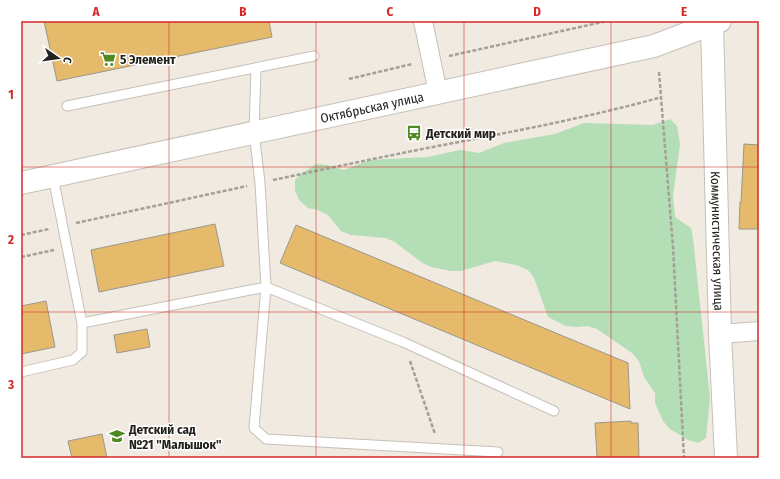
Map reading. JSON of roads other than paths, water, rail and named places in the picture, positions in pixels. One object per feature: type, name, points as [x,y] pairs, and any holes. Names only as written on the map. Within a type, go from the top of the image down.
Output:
[{"type":"street","points":[[423,21],[438,93]]},
{"type":"street","name":"Октябрьская улица","points":[[21,183],[654,46],[716,22]]},
{"type":"street","name":"Коммунистическая улица","points":[[716,22],[720,334],[726,458]]},
{"type":"street","points":[[720,334],[759,331]]},
{"type":"lane","points":[[67,106],[314,56]]},
{"type":"lane","points":[[256,68],[254,132],[260,183],[266,287],[254,428],[266,439],[498,452]]},
{"type":"lane","points":[[21,372],[73,360],[82,352],[82,322],[53,177]]},
{"type":"lane","points":[[82,322],[266,287],[403,342],[554,411]]},
{"type":"place","name":"5 Элемент","points":[[108,59]]},
{"type":"place","name":"Детский мир","points":[[414,133]]},
{"type":"place","name":"Детский сад №21 \"Малышок\"","points":[[117,436]]}]
